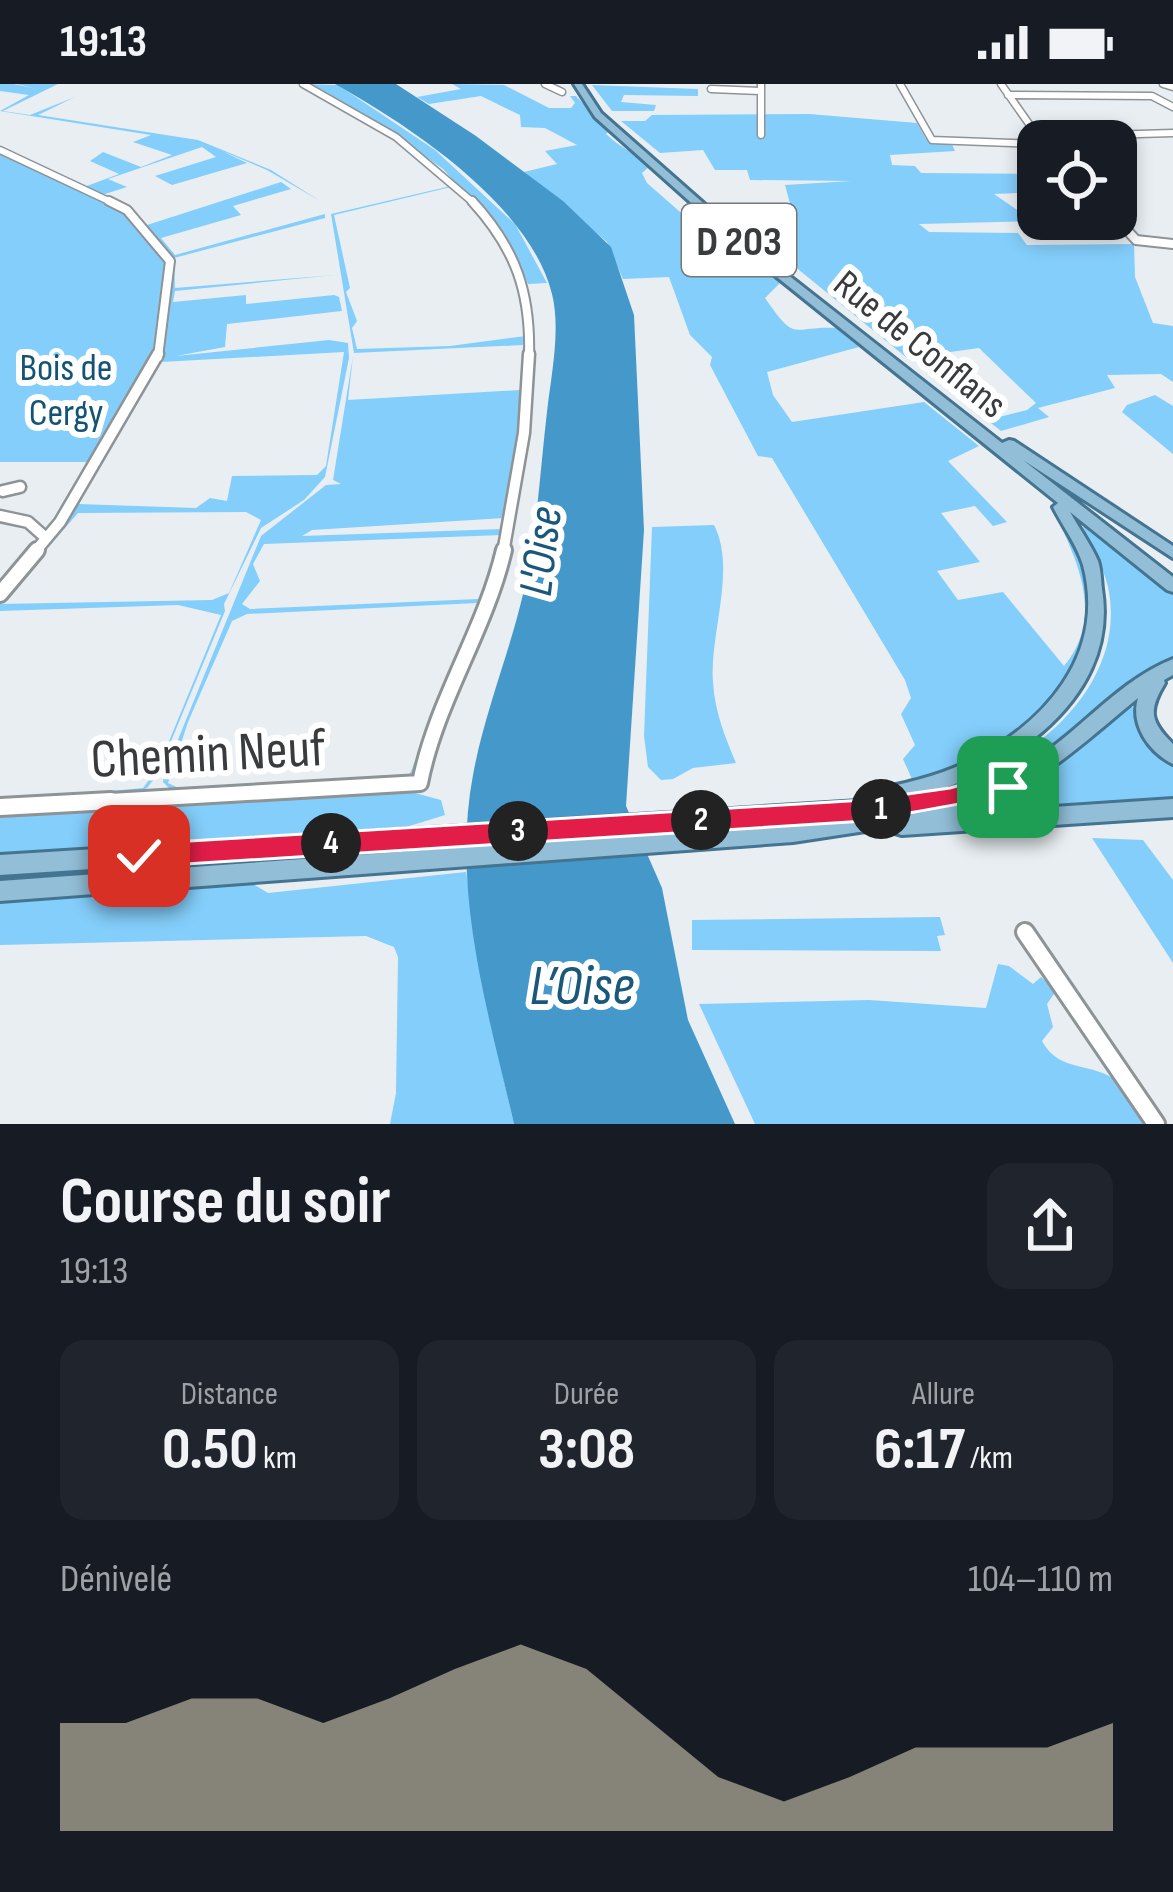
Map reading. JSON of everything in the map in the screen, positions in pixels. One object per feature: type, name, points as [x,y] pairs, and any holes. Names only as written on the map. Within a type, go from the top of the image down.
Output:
[{"type":"main road","name":"Rue de Conflans","points":[[582,84],[604,113],[700,196],[993,433]]},
{"type":"main road","name":"Rue de Conflans","points":[[582,84],[598,115],[746,246],[1013,459]]},
{"type":"main road","points":[[993,433],[1173,554]]},
{"type":"main road","name":"D 203","points":[[993,433],[1173,576]]},
{"type":"main road","points":[[1013,459],[1173,586]]},
{"type":"main road","name":"D 203","points":[[677,831],[882,799],[961,776],[1030,739],[1082,685],[1102,634],[1099,578],[1075,526],[1013,459]]},
{"type":"main road","points":[[1173,667],[1148,692],[1141,708],[1147,727],[1173,756]]},
{"type":"main road","points":[[793,833],[949,809],[993,795],[1059,754],[1147,681],[1173,667]]},
{"type":"main road","points":[[757,816],[905,806],[1023,777]]},
{"type":"main road","points":[[0,865],[417,849],[677,831],[793,833],[1173,808]]},
{"type":"main road","points":[[0,891],[417,849]]},
{"type":"street","name":"Chemin Neuf","points":[[0,807],[420,783],[433,731],[490,599],[508,533],[530,337],[526,288],[516,258],[498,231],[440,170],[380,126],[303,84]]},
{"type":"street","points":[[545,84],[562,92]]},
{"type":"street","points":[[1001,84],[1025,120]]},
{"type":"street","points":[[1163,84],[1173,87]]},
{"type":"street","points":[[901,86],[932,140],[1017,140]]},
{"type":"street","points":[[711,89],[761,87],[761,135]]},
{"type":"street","points":[[1008,95],[1151,96],[1173,107]]},
{"type":"street","points":[[1137,135],[1173,133]]},
{"type":"street","points":[[0,150],[127,210],[170,261],[157,363],[46,538],[0,594]]},
{"type":"street","points":[[1136,240],[1173,244]]},
{"type":"street","points":[[1,493],[20,487]]},
{"type":"street","points":[[0,516],[28,523],[46,538]]},
{"type":"street","points":[[1025,932],[1156,1124]]},
{"type":"green space","points":[[0,84],[37,89],[17,84],[58,84],[3,111],[30,115],[75,97],[38,115],[198,140],[271,170],[320,201],[267,170],[222,151],[247,163],[172,185],[155,176],[216,157],[202,147],[108,179],[127,187],[102,195],[84,187],[119,174],[90,161],[103,152],[141,167],[172,155],[133,142],[151,135],[0,111],[29,95],[0,91]]},
{"type":"green space","points":[[304,84],[338,85],[435,150],[515,224],[547,283],[528,284],[518,259],[494,227],[519,267],[528,327],[506,536],[486,601],[412,778],[172,791],[163,782],[164,774],[261,536],[326,485],[341,484],[333,480],[353,356],[348,400],[520,390],[523,345],[354,353],[331,214],[451,186],[468,201],[451,187],[334,215],[350,288],[346,292],[357,321],[352,328],[357,349],[450,346],[526,336],[520,291],[498,236],[471,204],[492,223],[443,169],[381,125]],"holes":[[[504,518],[502,529],[302,536],[312,530]],[[502,535],[483,596],[478,599],[250,609],[242,604],[260,581],[253,564],[264,544]],[[480,605],[409,776],[181,789],[168,783],[188,722],[232,621],[247,614]]]},
{"type":"green space","points":[[452,84],[504,85],[549,108],[571,108],[575,103],[570,96],[576,96],[609,131],[606,134],[650,166],[642,173],[647,183],[696,226],[717,225],[780,283],[765,298],[783,322],[795,330],[836,328],[859,347],[767,372],[773,395],[792,422],[924,402],[979,446],[948,461],[1007,522],[993,526],[975,506],[941,513],[980,562],[937,571],[958,600],[1003,592],[1064,666],[1077,647],[1085,607],[1077,566],[1052,508],[1084,557],[1093,629],[1062,697],[987,756],[912,779],[903,759],[915,745],[901,714],[911,698],[905,680],[772,458],[758,456],[710,365],[712,357],[690,335],[669,277],[623,279],[607,242],[524,172],[557,164],[545,151],[577,145],[545,128],[521,127],[520,115],[481,96],[429,104],[417,97],[461,89]]},
{"type":"green space","points":[[592,85],[698,89],[698,96],[624,95],[621,102],[656,105],[654,111],[612,111]]},
{"type":"green space","points":[[809,114],[917,123],[926,139],[951,142],[955,151],[890,155],[892,165],[915,166],[921,173],[1017,174],[1017,193],[994,194],[1017,210],[1017,221],[919,224],[929,232],[1017,233],[1017,240],[1027,245],[1134,244],[1135,277],[1153,323],[1173,326],[1173,382],[1161,374],[1107,375],[1115,388],[1038,408],[1049,417],[1001,431],[987,420],[1027,410],[1036,403],[979,348],[907,358],[739,221],[795,222],[785,185],[851,181],[750,180],[747,170],[715,170],[703,150],[660,153],[621,121],[645,121],[652,115]]},
{"type":"green space","name":"Bois de Cergy","points":[[0,153],[66,181],[144,226],[281,182],[291,189],[233,206],[241,215],[161,238],[175,255],[325,214],[325,218],[174,258],[175,288],[335,275],[175,291],[173,302],[246,295],[246,304],[334,295],[342,311],[227,324],[225,347],[176,356],[329,340],[348,343],[349,358],[325,477],[304,500],[261,528],[224,604],[225,611],[157,775],[147,788],[133,794],[0,801],[143,788],[158,768],[221,615],[178,605],[0,611],[0,604],[212,600],[229,593],[261,520],[246,512],[78,513],[0,603],[76,509],[73,506],[93,462],[0,462]],"holes":[[[344,352],[326,466],[317,475],[232,476],[227,501],[210,498],[196,508],[78,504],[97,462],[161,362]]]},
{"type":"green space","points":[[1155,395],[1173,406],[1173,454],[1122,412],[1127,405]]},
{"type":"green space","points":[[714,525],[723,582],[713,683],[718,714],[736,763],[693,768],[661,780],[648,767],[644,736],[652,527]]},
{"type":"green space","points":[[1088,525],[1173,592],[1173,658],[1123,690],[1031,764],[977,787],[899,804],[1011,761],[1060,723],[1080,700],[1096,675],[1111,618],[1106,579],[1083,527]]},
{"type":"green space","points":[[1128,706],[1135,708],[1141,724],[1173,762],[1173,802],[955,817],[1029,784]]},
{"type":"green space","points":[[404,790],[441,800],[445,815],[403,828],[0,853],[0,813]]},
{"type":"green space","points":[[1092,838],[1143,840],[1173,880],[1173,963]]},
{"type":"green space","points":[[466,872],[485,998],[514,1124],[390,1124],[396,1093],[398,957],[394,947],[366,936],[0,945],[0,900],[250,882],[268,893]]},
{"type":"green space","points":[[940,917],[945,935],[937,936],[941,951],[692,950],[692,920]]},
{"type":"green space","points":[[998,964],[1009,966],[1033,984],[1041,977],[1056,991],[1047,1004],[1053,1027],[1042,1041],[1067,1063],[1118,1082],[1146,1124],[755,1124],[699,1004],[869,1000],[986,1008]]},
{"type":"water","name":"L’Oise","points":[[335,84],[396,84],[563,201],[611,247],[634,315],[644,530],[626,806],[662,888],[688,1020],[735,1124],[514,1124],[469,907],[467,819],[479,749],[529,565],[555,308],[539,261],[493,200],[431,145]]},
{"type":"route","points":[[139,856],[865,810],[950,799],[1023,777],[1008,787]]},
{"type":"water label","name":"L'Oise","points":[[539,551]]}]
